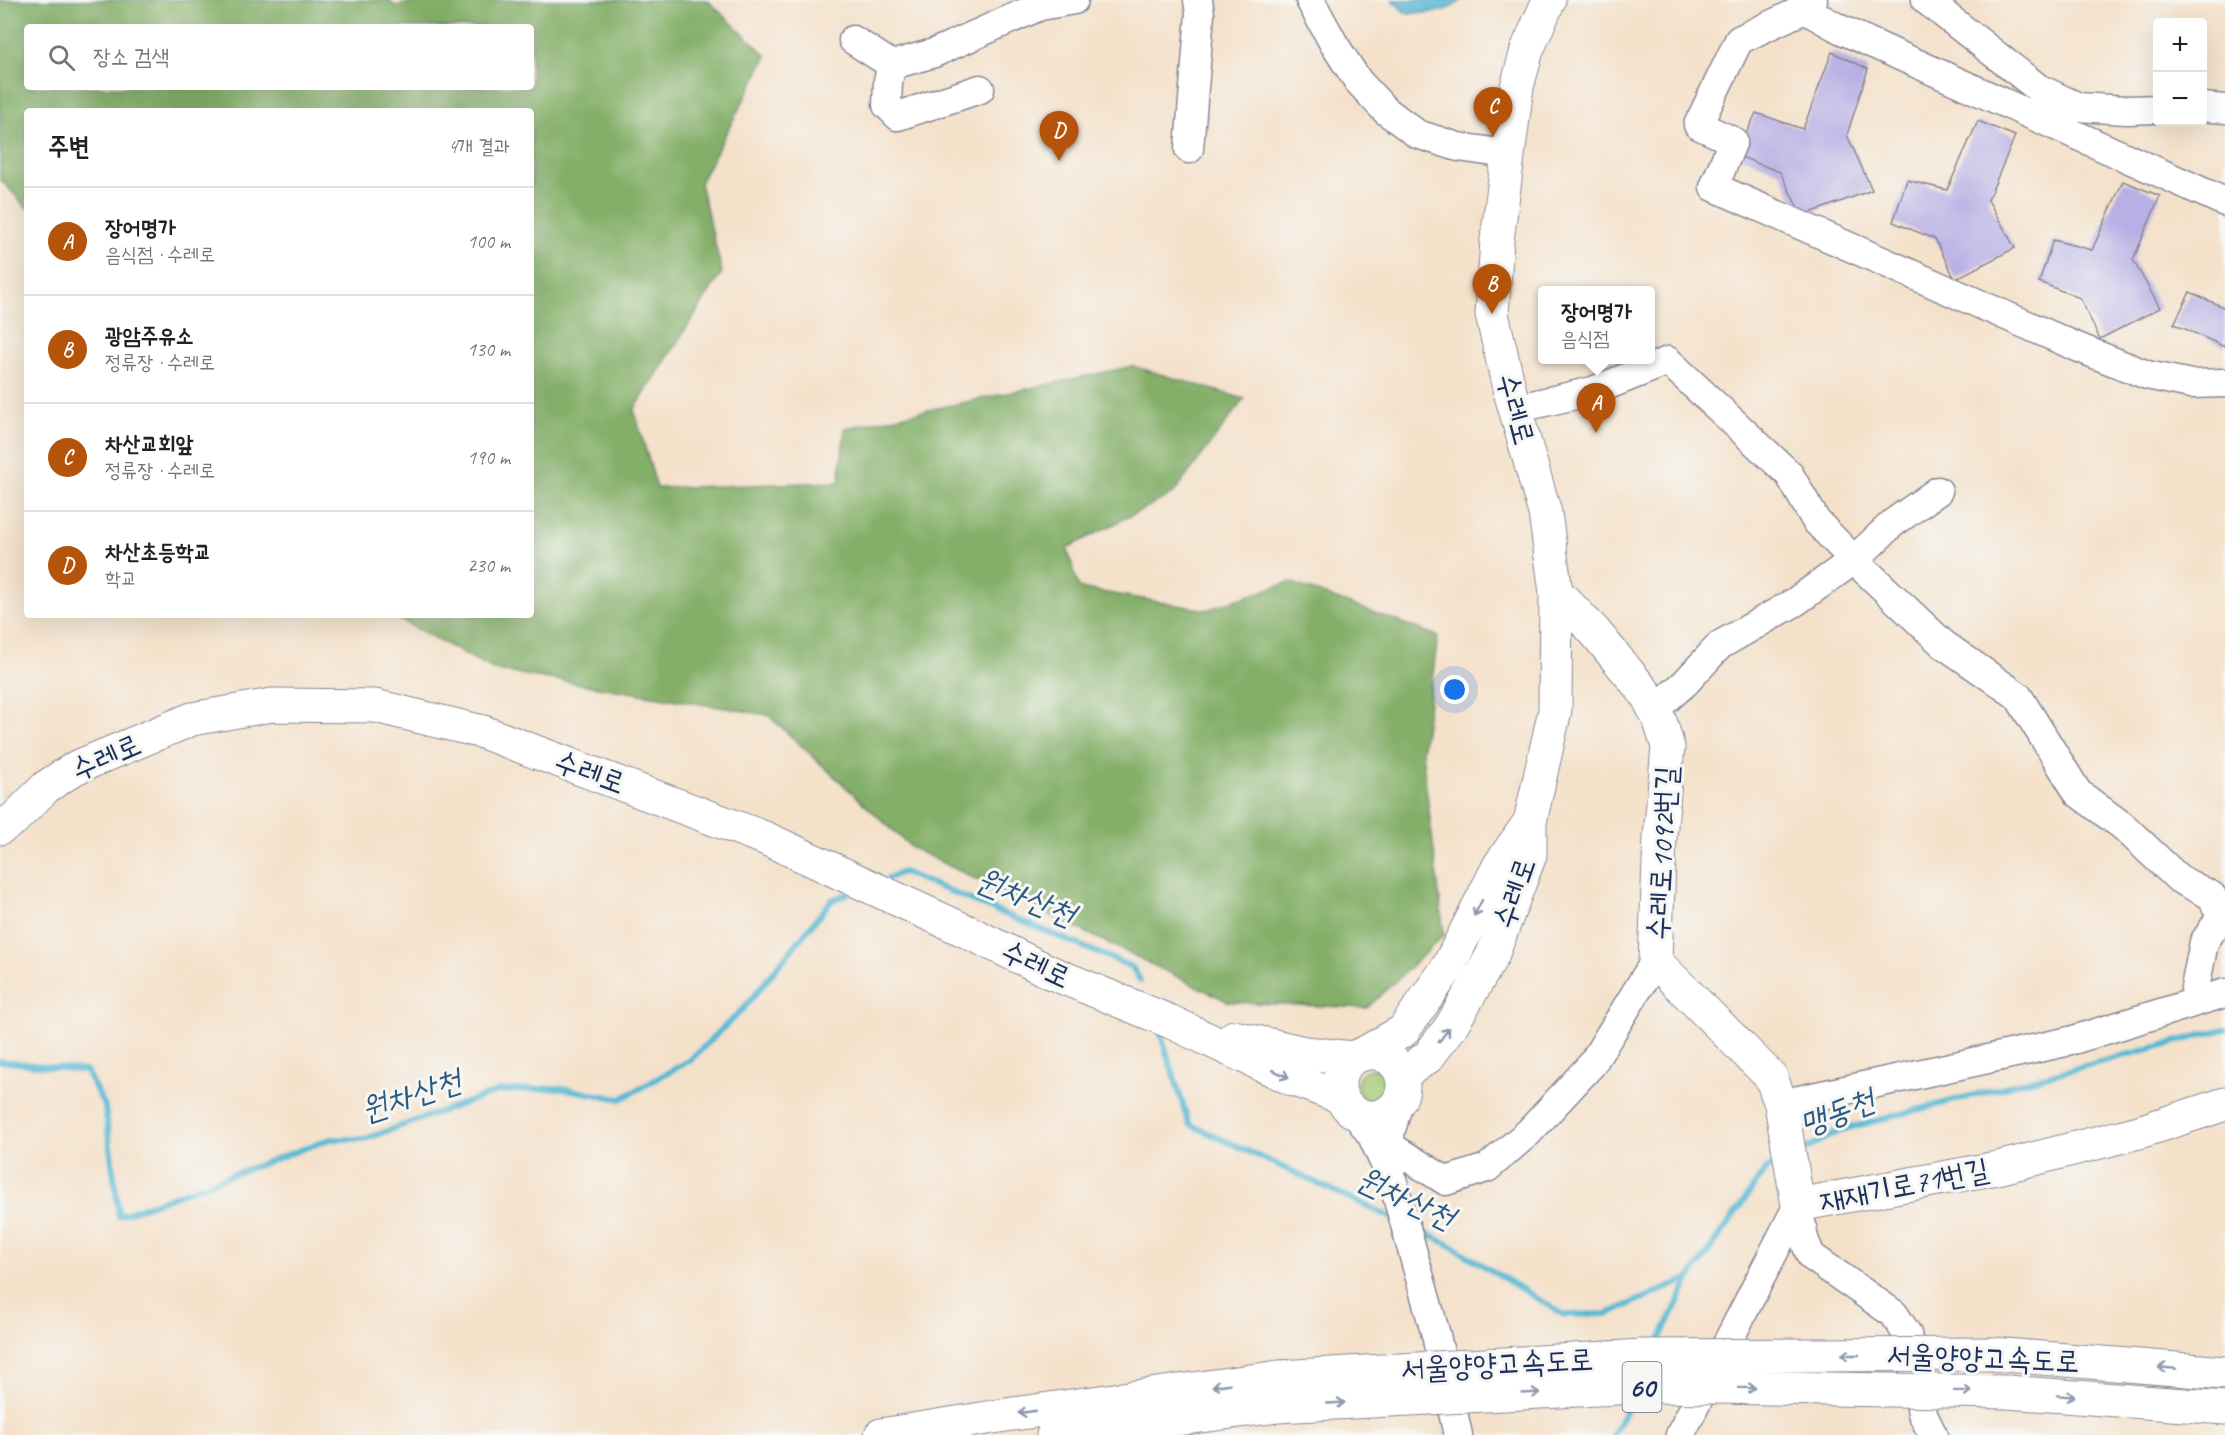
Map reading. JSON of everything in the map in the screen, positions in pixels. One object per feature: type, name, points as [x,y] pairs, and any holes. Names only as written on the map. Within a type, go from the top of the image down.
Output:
[{"type":"main road","name":"수레로","points":[[1400,1090],[1450,1028],[1492,956],[1530,855],[1530,822],[1555,710],[1556,592],[1545,513],[1514,409],[1492,314],[1497,240],[1517,87],[1527,50],[1549,0]]},
{"type":"main road","name":"수레로1092번길","points":[[1556,592],[1594,631],[1646,694],[1654,710],[1668,747],[1660,837],[1655,961],[1771,1077],[1781,1104],[1798,1205]]},
{"type":"main road","name":"수레로","points":[[0,828],[14,819],[46,787],[75,768],[192,719],[272,705],[375,706],[483,732],[723,822],[818,861],[1052,973],[1171,1022],[1348,1106]]},
{"type":"main road","name":"수레로","points":[[1171,1022],[1305,1053],[1357,1057],[1404,1031],[1448,967],[1499,866],[1530,822]]},
{"type":"main road","points":[[1374,1053],[1386,1056],[1396,1064],[1400,1090],[1389,1113],[1367,1118],[1348,1106],[1339,1087],[1340,1076],[1345,1066],[1357,1057],[1374,1053]]},
{"type":"main road","name":"재재기로71번길","points":[[1798,1205],[2002,1167],[2139,1132],[2225,1104]]},
{"type":"main road","name":"서울양양고속도로","points":[[881,1435],[1006,1415],[1278,1392],[1642,1356],[1993,1354],[2225,1373]]},
{"type":"main road","name":"서울양양고속도로","points":[[1053,1435],[1278,1392],[1654,1386],[2007,1392],[2225,1408]]},
{"type":"street","points":[[853,39],[892,64],[934,53],[1040,6],[1074,0]]},
{"type":"street","points":[[1188,149],[1200,14],[1198,0]]},
{"type":"street","points":[[1310,0],[1358,81],[1385,110],[1417,134],[1458,147],[1508,154]]},
{"type":"street","points":[[1926,0],[2038,88],[2078,106],[2127,110],[2153,109]]},
{"type":"street","points":[[2225,202],[1840,29],[1809,4],[1739,40],[1698,125],[1733,141],[1714,187],[2077,347],[2148,375],[2191,384],[2225,383]]},
{"type":"street","points":[[892,64],[888,81],[887,105],[898,116],[980,89]]},
{"type":"street","points":[[2207,107],[2225,109]]},
{"type":"street","points":[[1514,409],[1593,392],[1668,361],[1789,474],[1816,521],[1854,560],[1943,644],[2018,696],[2078,793],[2124,827],[2179,879],[2212,896],[2221,917],[2204,942],[2195,988],[2213,996]]},
{"type":"street","points":[[1654,710],[1685,683],[1720,645],[1795,602],[1854,560],[1893,523],[1938,491]]},
{"type":"street","points":[[1390,1146],[1446,1181],[1486,1168],[1529,1132],[1592,1064],[1655,961]]},
{"type":"street","points":[[1781,1104],[2070,1041],[2213,996]]},
{"type":"street","points":[[1393,1182],[1390,1134],[1400,1090]]},
{"type":"street","points":[[1348,1106],[1372,1136],[1393,1182],[1436,1335],[1458,1435]]},
{"type":"street","points":[[1798,1205],[1804,1239],[1811,1256],[1894,1314],[1907,1334],[1922,1413],[1933,1435]]},
{"type":"street","name":"재재기로71번길","points":[[1680,1435],[1798,1205]]},
{"type":"green space","points":[[0,0],[389,0],[395,6],[422,0],[707,0],[767,56],[700,183],[722,272],[634,410],[657,488],[839,482],[845,428],[1133,366],[1244,399],[1173,494],[1067,548],[1079,588],[1206,610],[1290,582],[1438,636],[1422,753],[1444,935],[1367,1008],[1229,1002],[912,848],[768,715],[495,670],[397,618],[534,618],[534,108],[24,108],[24,205],[0,179]]},
{"type":"green space","points":[[1373,1069],[1385,1073],[1389,1085],[1385,1097],[1373,1101],[1361,1097],[1357,1085],[1361,1073]]},
{"type":"water","points":[[1392,0],[1462,0],[1443,10],[1406,13]]},
{"type":"building","points":[[1832,52],[1868,69],[1847,135],[1872,190],[1802,216],[1780,172],[1736,155],[1756,113],[1803,129]]},
{"type":"building","points":[[1978,121],[2015,136],[1988,200],[2015,248],[1955,279],[1935,239],[1893,222],[1907,180],[1947,190]]},
{"type":"building","points":[[2123,181],[2160,196],[2133,260],[2160,308],[2100,339],[2080,298],[2039,282],[2053,240],[2092,250]]},
{"type":"building","points":[[2190,292],[2225,308],[2225,347],[2174,324]]},
{"type":"waterway","name":"원차산천","points":[[888,878],[903,872],[1132,967],[1140,980]]},
{"type":"waterway","name":"원차산천","points":[[0,1061],[86,1071],[105,1107],[119,1216],[330,1139],[365,1139],[498,1091],[559,1088],[621,1099],[690,1060],[744,1008],[832,900],[847,894]]},
{"type":"waterway","name":"원차산천","points":[[1159,1029],[1189,1124],[1395,1219]]},
{"type":"waterway","name":"맹동천","points":[[1800,1152],[1841,1130],[2225,1029]]},
{"type":"waterway","name":"맹동천","points":[[1657,1345],[1690,1278],[1766,1169],[1780,1162]]},
{"type":"waterway","name":"원차산천","points":[[1415,1228],[1450,1245],[1564,1315],[1607,1314],[1690,1278]]},
{"type":"waterway","name":"맹동천","points":[[1613,1435],[1632,1398]]},
{"type":"place","name":"차산교회앞","points":[[1493,137]]},
{"type":"place","name":"차산초등학교","points":[[1059,161]]},
{"type":"place","name":"광암주유소","points":[[1492,314]]},
{"type":"place","name":"장어명가","points":[[1596,433]]}]
